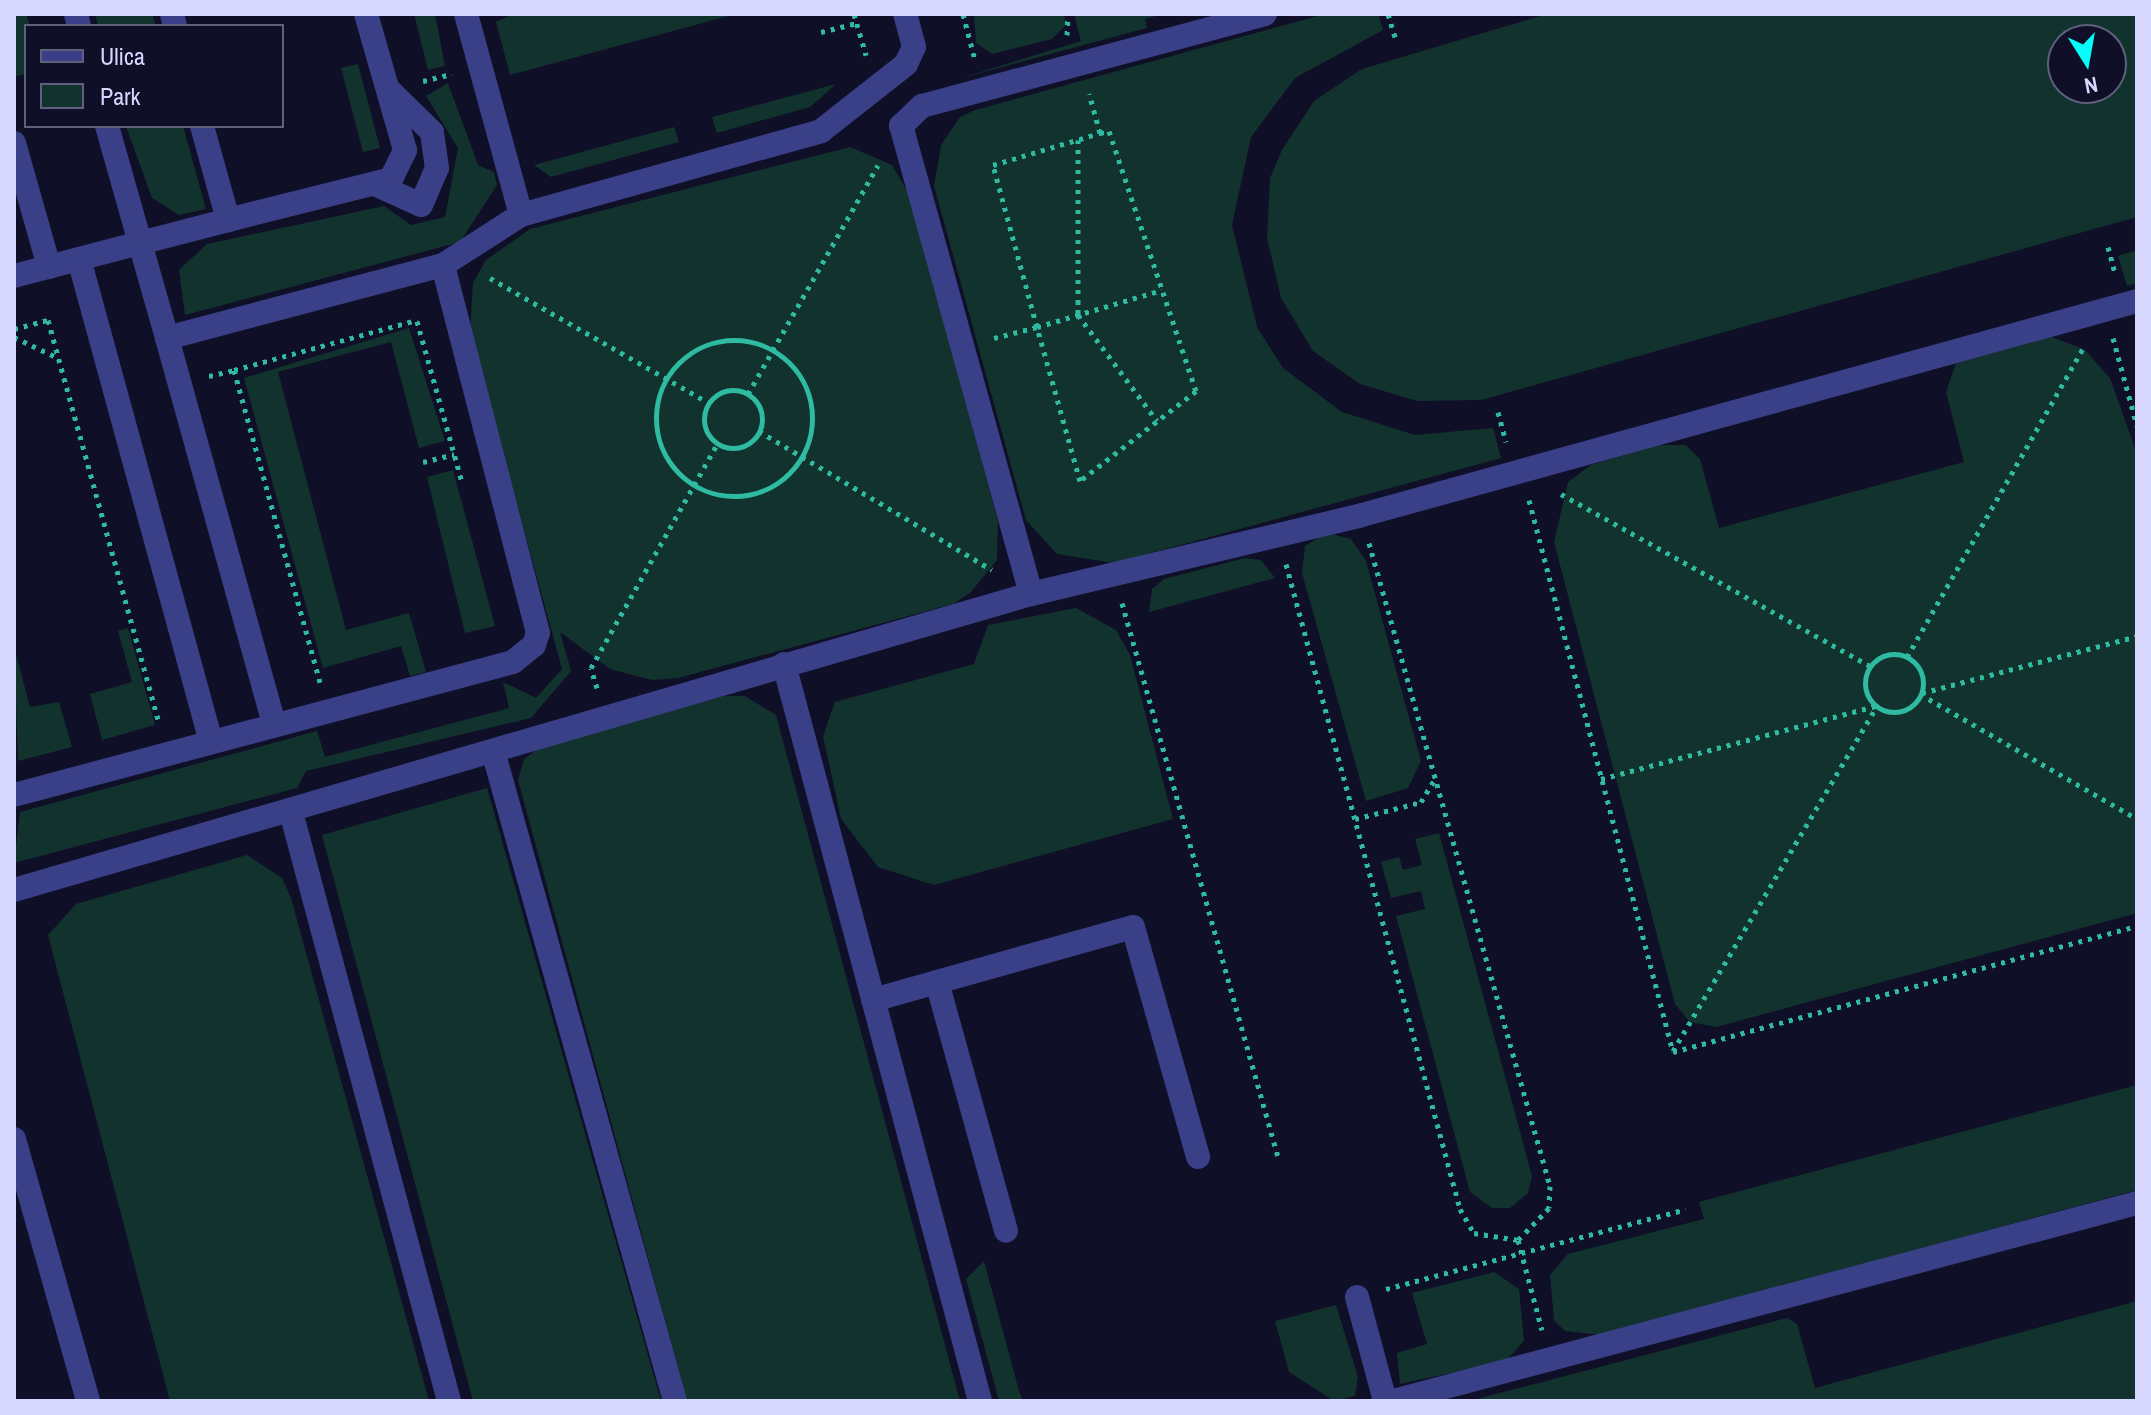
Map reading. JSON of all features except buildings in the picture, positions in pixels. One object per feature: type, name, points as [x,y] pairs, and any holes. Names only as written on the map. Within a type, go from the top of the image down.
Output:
[{"type":"lane","points":[[14,276],[377,185],[403,168],[405,150],[366,14]]},
{"type":"lane","points":[[466,14],[521,215]]},
{"type":"lane","points":[[167,338],[443,265],[521,215],[821,131],[906,64],[914,47],[905,14]]},
{"type":"lane","points":[[1031,594],[901,126],[922,106],[1265,14]]},
{"type":"lane","points":[[377,185],[421,205],[437,168],[432,132],[389,90]]},
{"type":"lane","points":[[108,128],[274,725]]},
{"type":"lane","points":[[203,128],[228,220]]},
{"type":"lane","points":[[14,143],[49,267]]},
{"type":"lane","points":[[79,259],[211,742]]},
{"type":"lane","points":[[14,795],[513,662],[538,633],[443,265]]},
{"type":"lane","points":[[14,890],[291,812],[605,716],[1031,594],[1362,515],[2137,301]]},
{"type":"lane","points":[[784,664],[980,1401]]},
{"type":"lane","points":[[493,751],[675,1401]]},
{"type":"lane","points":[[291,812],[449,1401]]},
{"type":"lane","points":[[873,1000],[1133,927],[1198,1157]]},
{"type":"lane","points":[[937,982],[1006,1231]]},
{"type":"lane","points":[[14,1139],[88,1401]]},
{"type":"lane","points":[[1393,1401],[2137,1203]]},
{"type":"lane","points":[[1357,1297],[1385,1401]]},
{"type":"path","points":[[854,14],[870,69]]},
{"type":"path","points":[[1388,14],[1396,40]]},
{"type":"path","points":[[821,32],[856,23]]},
{"type":"path","points":[[1081,65],[1100,133]]},
{"type":"path","points":[[748,394],[901,126]]},
{"type":"path","points":[[1109,131],[1196,391],[1080,481],[993,165],[1100,133],[1109,131]]},
{"type":"path","points":[[1078,140],[1078,315],[1157,421]]},
{"type":"path","points":[[180,384],[417,321],[443,265]]},
{"type":"path","points":[[490,278],[709,403]]},
{"type":"path","points":[[962,347],[1162,290]]},
{"type":"path","points":[[2106,310],[2137,426]]},
{"type":"path","points":[[1907,657],[2106,310]]},
{"type":"path","points":[[14,329],[48,320],[160,728]]},
{"type":"path","points":[[14,337],[59,358]]},
{"type":"path","points":[[712,342],[773,349],[810,397],[803,457],[754,494],[694,486],[658,438],[665,380],[712,342]]},
{"type":"path","points":[[234,370],[328,711]]},
{"type":"path","points":[[731,390],[748,394],[760,406],[759,431],[736,448],[718,443],[704,421],[709,403],[731,390]]},
{"type":"path","points":[[759,431],[1031,594]]},
{"type":"path","points":[[605,716],[591,668],[718,443]]},
{"type":"path","points":[[423,462],[454,454]]},
{"type":"path","points":[[1521,472],[1870,666]]},
{"type":"path","points":[[1521,472],[1673,1052]]},
{"type":"path","points":[[1362,515],[1550,1186],[1549,1208],[1518,1240]]},
{"type":"path","points":[[1279,535],[1460,1209],[1474,1233],[1518,1240]]},
{"type":"path","points":[[1114,575],[1278,1157]]},
{"type":"path","points":[[1601,779],[1877,706],[1902,710],[1920,694],[2137,636]]},
{"type":"path","points":[[1877,706],[1865,683],[1870,666],[1891,654],[1907,657],[1919,669],[1920,694]]},
{"type":"path","points":[[1920,694],[2137,819]]},
{"type":"path","points":[[1673,1052],[1877,706]]},
{"type":"path","points":[[1355,819],[1421,802],[1436,778]]},
{"type":"path","points":[[1673,1052],[2137,926]]},
{"type":"path","points":[[1357,1297],[1686,1209]]},
{"type":"path","points":[[1518,1240],[1550,1358]]},
{"type":"green space","points":[[14,14],[26,14],[29,24],[24,24],[24,74],[14,77]]},
{"type":"green space","points":[[95,14],[152,14],[155,24],[98,24]]},
{"type":"green space","points":[[414,14],[435,14],[445,66],[428,70]]},
{"type":"green space","points":[[513,14],[736,14],[510,75],[496,22]]},
{"type":"green space","points":[[974,14],[1064,14],[1066,25],[1052,39],[992,54],[976,43]]},
{"type":"green space","points":[[1074,14],[1163,14],[1145,19],[1147,28],[958,79],[1081,41]]},
{"type":"green space","points":[[1325,14],[1378,14],[1383,30],[1295,78],[1251,137],[1232,225],[1257,327],[1283,368],[1342,412],[1415,435],[1493,428],[1501,458],[1114,563],[1057,554],[1026,520],[934,186],[941,145],[960,117],[975,110]]},
{"type":"green space","points":[[1547,14],[2137,14],[2137,217],[1481,400],[1417,401],[1360,384],[1313,351],[1281,298],[1267,238],[1270,178],[1282,150],[1314,101],[1362,69]]},
{"type":"green space","points":[[358,64],[380,148],[363,152],[341,68]]},
{"type":"green space","points":[[448,83],[478,165],[494,172],[497,185],[460,242],[185,315],[179,270],[207,244],[384,206],[411,225],[445,217],[458,148],[426,96]]},
{"type":"green space","points":[[836,84],[810,107],[717,133],[712,117]]},
{"type":"green space","points":[[674,127],[679,142],[551,177],[534,165]]},
{"type":"green space","points":[[127,128],[184,128],[206,209],[179,215],[152,198]]},
{"type":"green space","points":[[850,147],[892,165],[911,198],[998,522],[997,560],[971,592],[953,604],[678,678],[652,680],[610,669],[560,632],[571,671],[531,718],[306,771],[297,788],[14,863],[20,812],[317,731],[325,757],[491,713],[509,708],[503,682],[536,698],[562,669],[470,332],[473,283],[486,260],[530,229]]},
{"type":"green space","points":[[2137,250],[2137,283],[2127,286],[2118,256]]},
{"type":"green space","points":[[409,328],[445,441],[419,448],[391,342],[278,372],[346,630],[409,613],[426,672],[410,676],[401,646],[323,668],[244,378]]},
{"type":"green space","points":[[2051,337],[2084,349],[2110,378],[2137,454],[2137,913],[1716,1027],[1690,1022],[1675,1004],[1554,542],[1568,482],[1591,465],[1658,445],[1686,445],[1700,459],[1719,528],[1964,462],[1946,392],[1956,363]]},
{"type":"green space","points":[[453,470],[495,626],[465,633],[427,477]]},
{"type":"green space","points":[[1327,533],[1351,539],[1366,561],[1421,761],[1408,788],[1366,801],[1302,573],[1305,546]]},
{"type":"green space","points":[[1245,558],[1261,560],[1275,578],[1149,612],[1152,589],[1164,579]]},
{"type":"green space","points":[[1076,608],[1116,630],[1130,655],[1173,819],[934,885],[878,867],[841,819],[823,736],[835,702],[974,664],[988,625]]},
{"type":"green space","points":[[128,628],[155,725],[102,740],[90,694],[132,682],[118,631]]},
{"type":"green space","points":[[14,647],[30,707],[59,702],[72,747],[18,761]]},
{"type":"green space","points":[[724,696],[745,696],[776,715],[960,1401],[687,1401],[518,780],[524,759],[540,747]]},
{"type":"green space","points":[[487,788],[661,1401],[473,1401],[322,835]]},
{"type":"green space","points":[[1439,833],[1532,1176],[1528,1193],[1510,1208],[1492,1208],[1470,1192],[1396,916],[1425,909],[1421,891],[1391,898],[1381,862],[1399,857],[1403,870],[1422,865],[1415,839]]},
{"type":"green space","points":[[247,855],[282,878],[291,898],[429,1401],[170,1401],[48,935],[76,904]]},
{"type":"green space","points":[[2137,1085],[2137,1190],[1600,1335],[1565,1331],[1554,1320],[1550,1275],[1568,1254],[1704,1219],[1699,1202]]},
{"type":"green space","points":[[984,1261],[1023,1401],[999,1401],[966,1279]]},
{"type":"green space","points":[[1494,1272],[1519,1289],[1524,1341],[1506,1361],[1400,1384],[1397,1353],[1427,1344],[1412,1293]]},
{"type":"green space","points":[[2137,1301],[2137,1401],[1469,1401],[1787,1318],[1797,1324],[1815,1388]]},
{"type":"green space","points":[[1336,1305],[1358,1377],[1355,1396],[1334,1401],[1289,1372],[1275,1321]]}]
